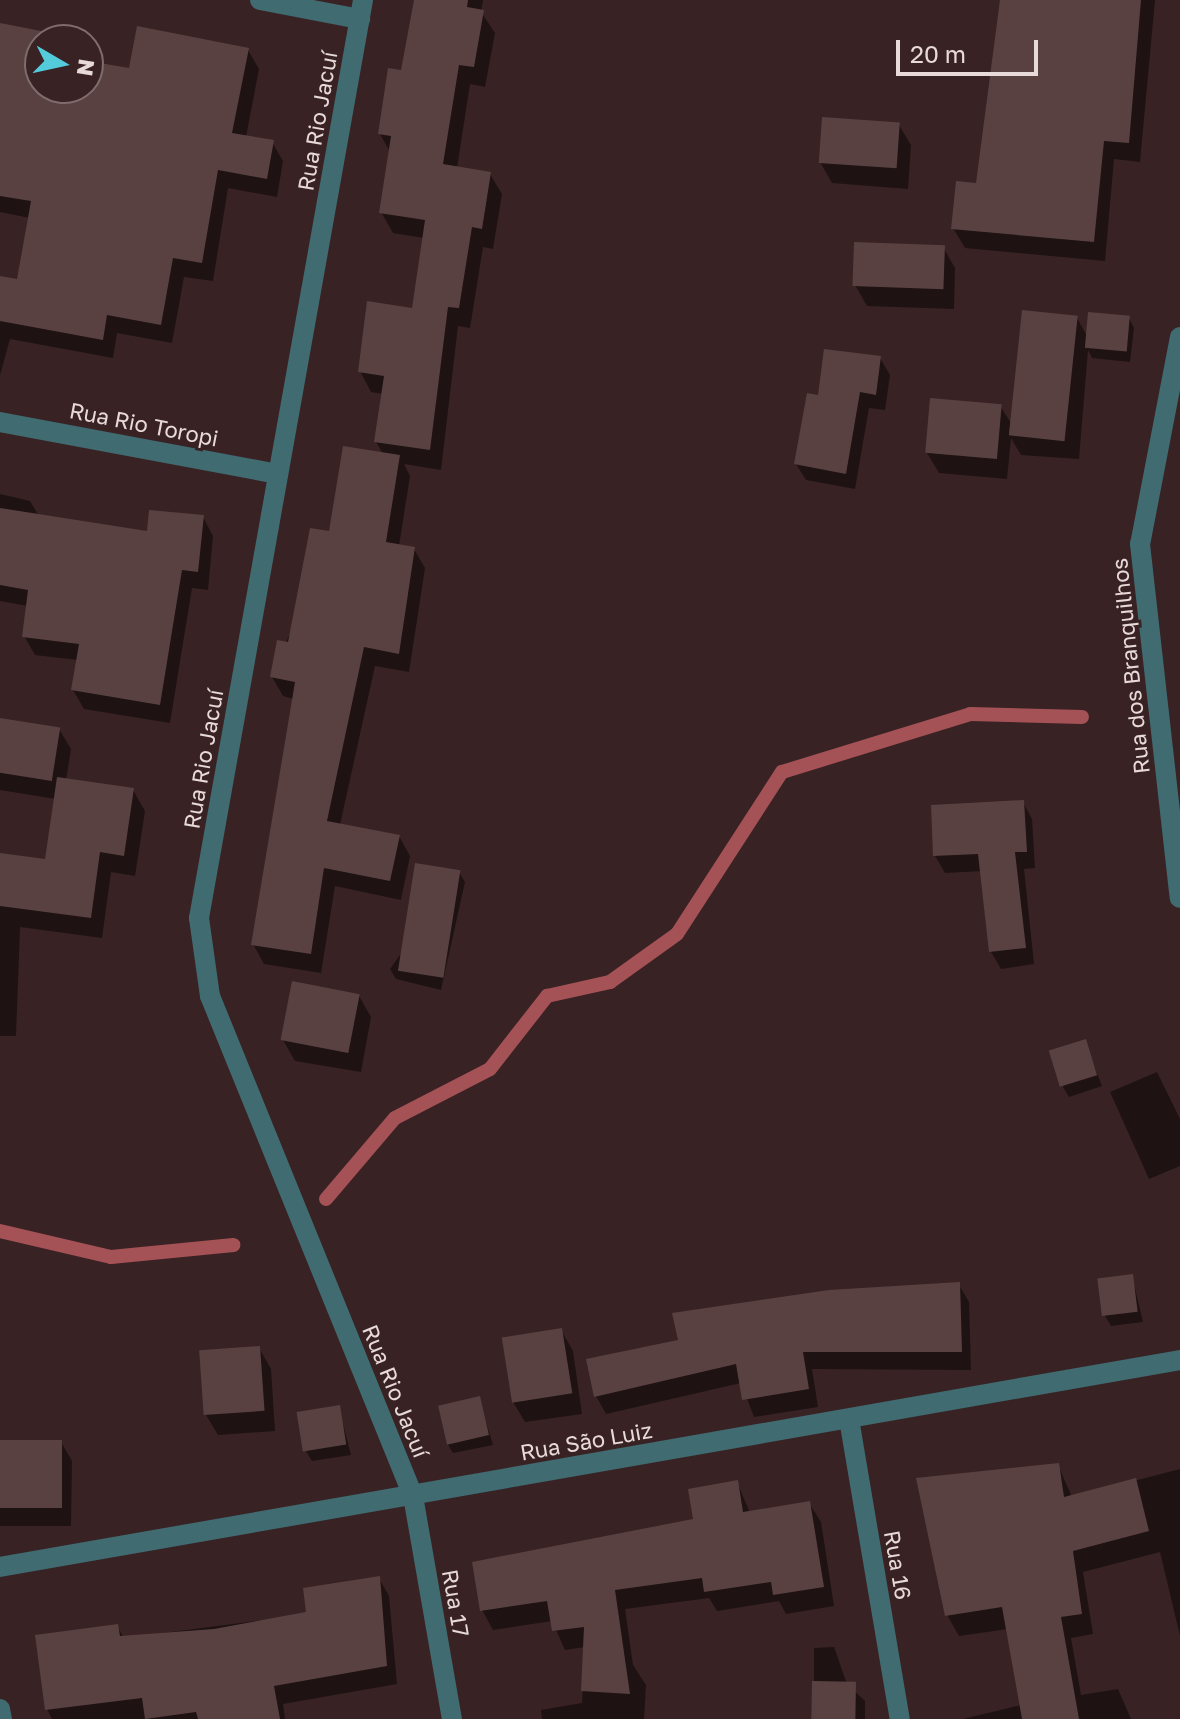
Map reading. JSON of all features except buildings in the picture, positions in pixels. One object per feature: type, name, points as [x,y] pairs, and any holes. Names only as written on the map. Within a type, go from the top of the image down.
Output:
[{"type":"street","points":[[260,0],[362,9]]},
{"type":"street","name":"Rua Rio Jacuí","points":[[362,9],[278,474],[201,934],[210,996],[413,1496]]},
{"type":"street","name":"Rua dos Branquilhos","points":[[1180,337],[1140,544],[1180,898]]},
{"type":"street","name":"Rua Rio Toropi","points":[[0,422],[278,474]]},
{"type":"street","name":"Rua São Luiz","points":[[0,1567],[1180,1360]]},
{"type":"street","name":"Rua 16","points":[[849,1419],[900,1719]]},
{"type":"street","name":"Rua 17","points":[[413,1496],[452,1719]]},
{"type":"street","points":[[0,1709],[2,1719]]},
{"type":"waterway","points":[[326,1199],[395,1118],[490,1069],[547,996],[610,982],[677,934],[782,772],[970,714],[1082,717]]},
{"type":"waterway","points":[[0,1231],[111,1257],[233,1245]]}]
